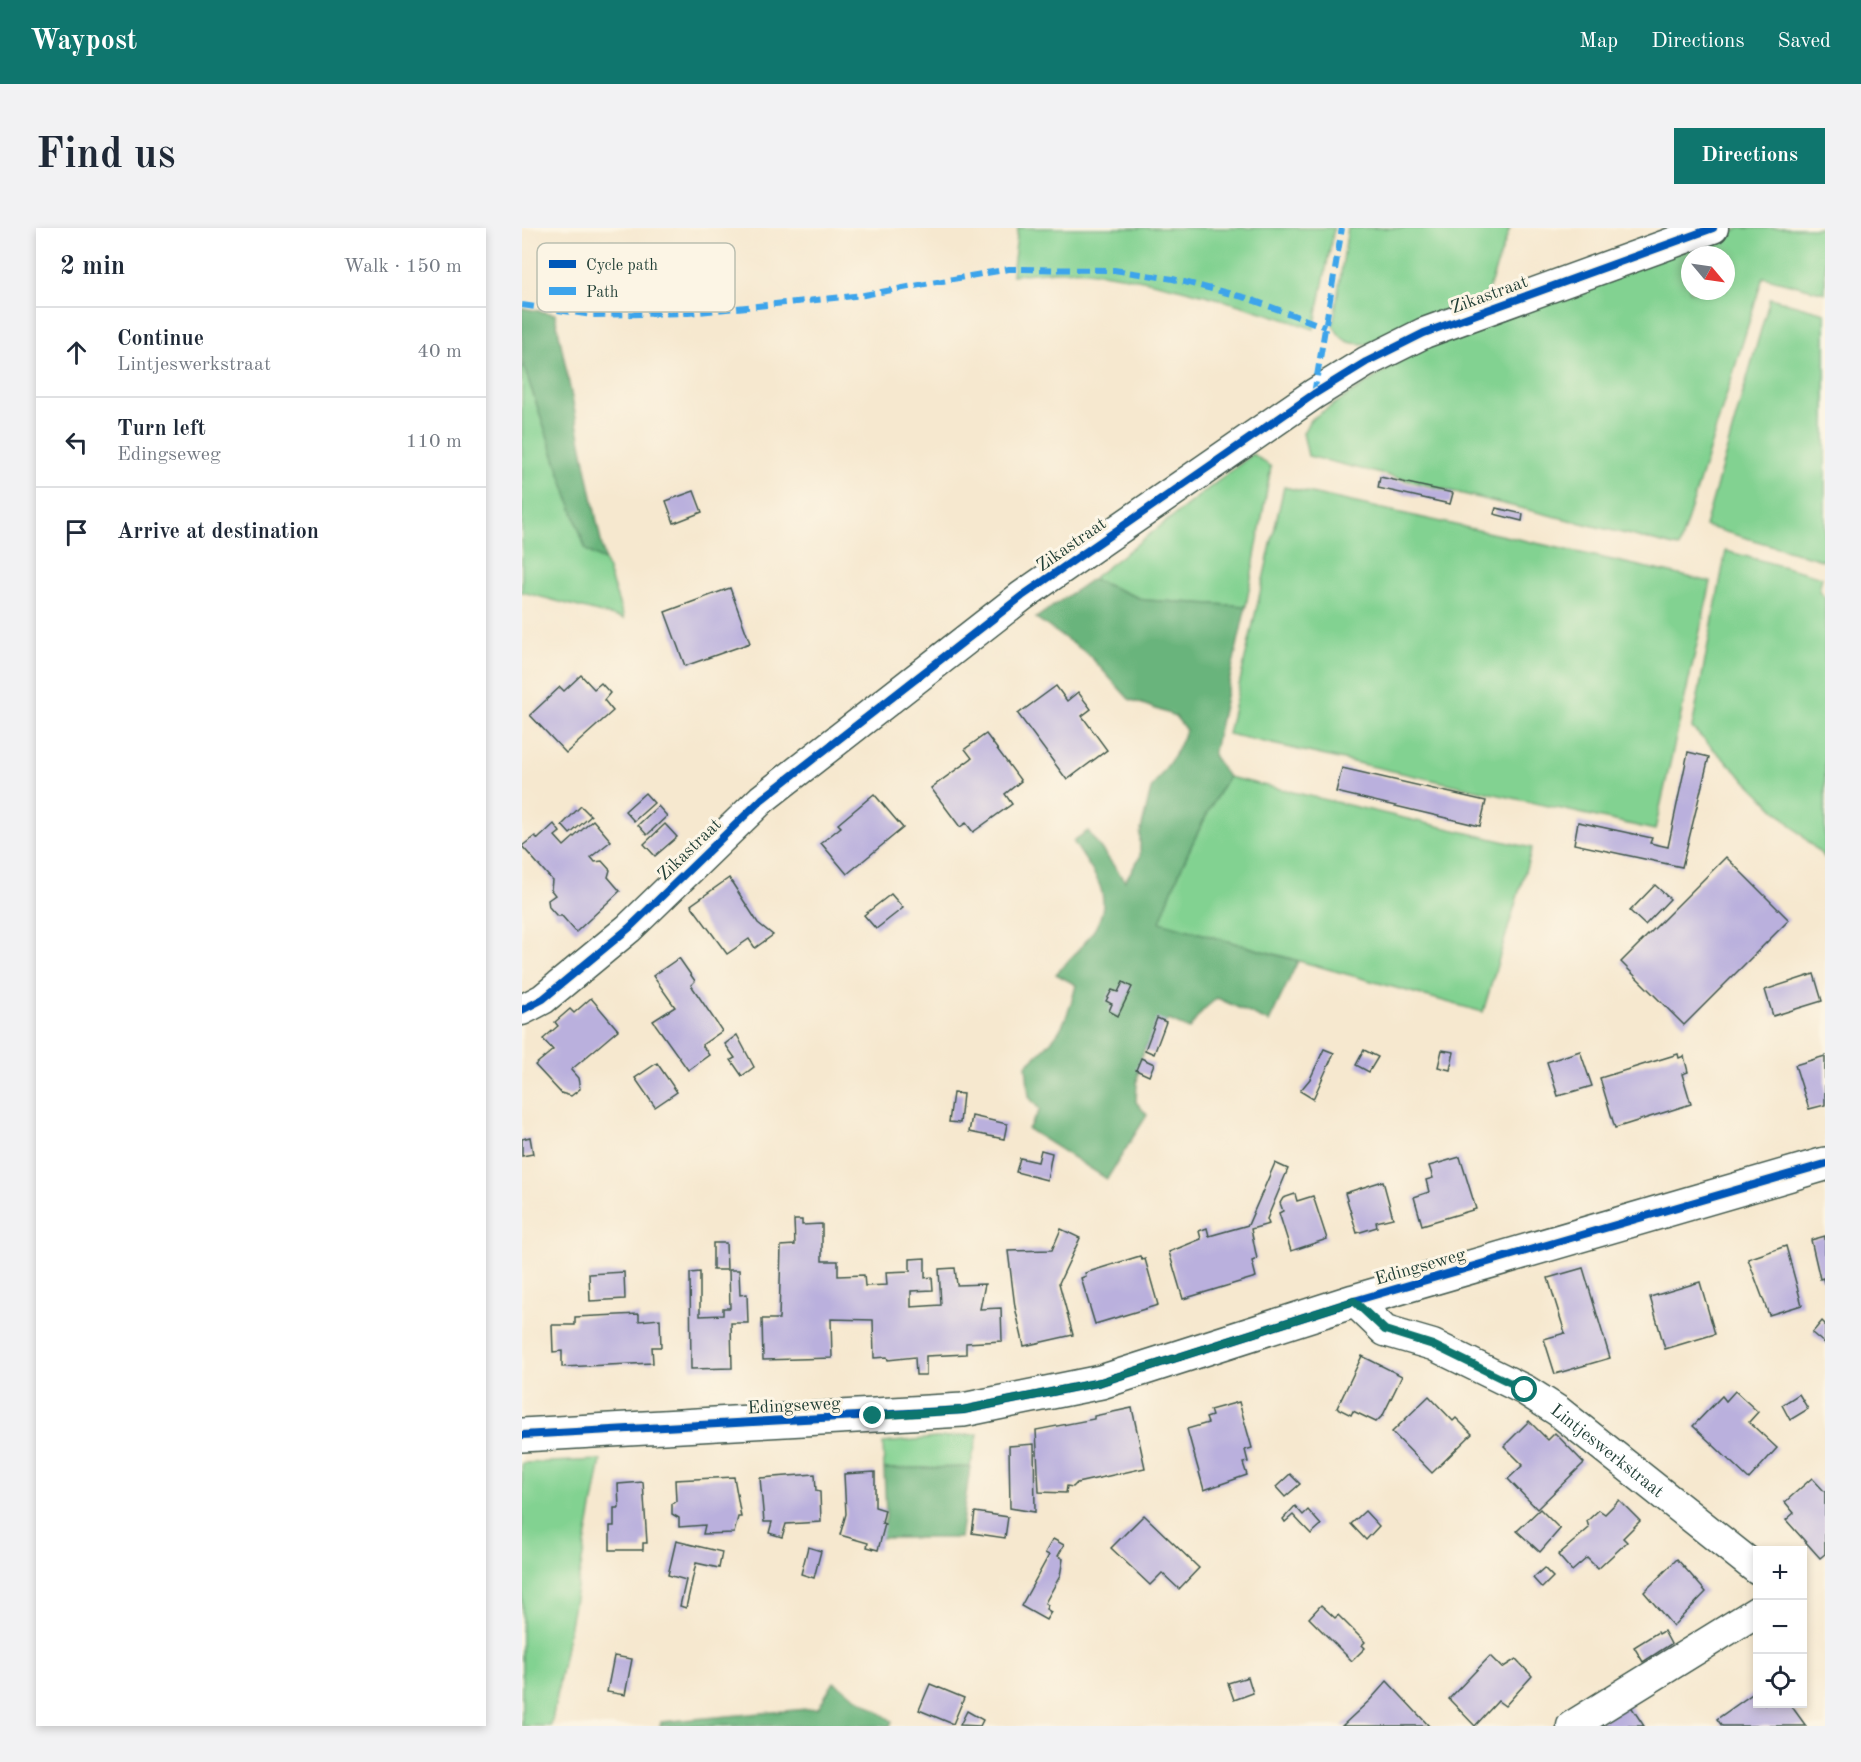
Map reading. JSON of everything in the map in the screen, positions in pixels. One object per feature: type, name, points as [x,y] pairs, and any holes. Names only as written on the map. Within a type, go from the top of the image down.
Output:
[{"type":"main road","name":"Edingseweg","points":[[522,1435],[963,1410],[1101,1382],[1354,1301],[1825,1164]]},
{"type":"street","name":"Zikastraat","points":[[522,1010],[543,999],[629,928],[762,799],[1022,596],[1314,394],[1366,362],[1424,333],[1713,228]]},
{"type":"street","name":"Lintjeswerkstraat","points":[[1354,1301],[1385,1330],[1433,1345],[1525,1390],[1549,1406],[1753,1566]]},
{"type":"street","points":[[1572,1726],[1753,1614]]},
{"type":"green space","points":[[1018,228],[1334,228],[1314,329],[1206,295],[1123,276],[1074,270],[1012,275]]},
{"type":"green space","points":[[1348,228],[1510,228],[1484,302],[1367,344],[1346,341],[1333,325]]},
{"type":"green space","points":[[1741,228],[1825,228],[1825,293],[1763,277],[1679,547],[1308,456],[1303,433],[1310,420],[1420,348],[1681,250],[1681,300],[1735,300],[1735,246],[1693,246]]},
{"type":"green space","points":[[1770,298],[1825,313],[1825,561],[1705,526]]},
{"type":"green space","points":[[522,308],[555,314],[605,561],[586,550],[522,361]]},
{"type":"green space","points":[[522,361],[586,550],[605,561],[624,619],[522,592]]},
{"type":"green space","points":[[1253,454],[1271,467],[1246,606],[1144,600],[1092,579]]},
{"type":"green space","points":[[1284,487],[1711,582],[1655,830],[1228,734]]},
{"type":"green space","points":[[1726,551],[1822,577],[1819,591],[1825,598],[1825,858],[1692,728]]},
{"type":"green space","points":[[1092,579],[1144,600],[1246,606],[1213,755],[1228,777],[1190,848],[1160,922],[1298,961],[1269,1022],[1217,998],[1203,1010],[1189,1029],[1169,1020],[1151,1039],[1145,1048],[1139,1066],[1136,1102],[1147,1115],[1107,1179],[1028,1129],[1040,1110],[1029,1097],[1026,1065],[1046,1047],[1064,1022],[1076,985],[1056,974],[1083,945],[1098,923],[1102,912],[1103,899],[1100,886],[1073,841],[1088,831],[1125,881],[1140,857],[1140,834],[1151,789],[1174,756],[1186,730],[1175,716],[1129,699],[1088,654],[1036,618]]},
{"type":"green space","points":[[1228,777],[1532,848],[1483,1012],[1159,922],[1190,848]]},
{"type":"green space","points":[[978,1434],[970,1467],[884,1469],[883,1443]]},
{"type":"green space","points":[[601,1460],[551,1726],[522,1726],[522,1463]]},
{"type":"green space","points":[[970,1467],[960,1538],[880,1538],[886,1517],[884,1469]]},
{"type":"green space","points":[[834,1682],[892,1721],[890,1726],[660,1726],[661,1722],[818,1708]]},
{"type":"building","points":[[1380,477],[1453,493],[1450,504],[1378,488]]},
{"type":"building","points":[[694,491],[702,512],[674,523],[666,501]]},
{"type":"building","points":[[1496,508],[1523,514],[1522,521],[1494,514]]},
{"type":"building","points":[[730,588],[750,643],[685,666],[665,612]]},
{"type":"building","points":[[581,675],[594,689],[601,683],[610,693],[604,700],[613,711],[566,753],[530,715],[560,687],[564,691]]},
{"type":"building","points":[[1056,686],[1067,701],[1078,692],[1091,709],[1082,716],[1107,750],[1067,780],[1018,714]]},
{"type":"building","points":[[986,734],[1021,781],[1005,794],[1012,804],[973,832],[966,823],[960,827],[931,788],[972,758],[965,749]]},
{"type":"building","points":[[1688,752],[1709,757],[1682,867],[1574,844],[1578,822],[1652,838],[1650,843],[1668,847]]},
{"type":"building","points":[[1342,768],[1486,801],[1480,826],[1336,792]]},
{"type":"building","points":[[645,793],[654,803],[634,821],[625,811]]},
{"type":"building","points":[[874,794],[903,828],[847,874],[821,843],[841,827],[838,824]]},
{"type":"building","points":[[581,806],[591,816],[570,834],[562,825]]},
{"type":"building","points":[[658,806],[667,816],[647,835],[638,825]]},
{"type":"building","points":[[593,820],[611,841],[591,857],[595,862],[602,861],[610,870],[608,877],[620,891],[576,932],[562,916],[557,916],[549,907],[548,900],[555,895],[551,890],[552,880],[522,846],[535,836],[538,839],[554,824],[560,832],[555,836],[564,846]]},
{"type":"building","points":[[665,824],[677,837],[655,856],[644,844]]},
{"type":"building","points":[[1726,857],[1789,920],[1684,1025],[1621,962]]},
{"type":"building","points":[[729,878],[758,923],[773,935],[755,948],[749,939],[727,954],[691,905]]},
{"type":"building","points":[[1655,885],[1670,899],[1645,925],[1630,911]]},
{"type":"building","points":[[891,894],[903,908],[876,929],[864,915]]},
{"type":"building","points":[[679,958],[695,981],[691,985],[722,1031],[702,1045],[709,1055],[688,1070],[653,1021],[675,1007],[653,976]]},
{"type":"building","points":[[1814,974],[1822,1001],[1773,1016],[1765,990]]},
{"type":"building","points":[[1123,982],[1132,987],[1118,1016],[1109,1011],[1112,1004],[1106,1001],[1112,990],[1118,992]]},
{"type":"building","points":[[591,998],[618,1030],[571,1070],[578,1078],[580,1089],[571,1096],[561,1093],[535,1065],[553,1050],[543,1039],[558,1026],[555,1022],[570,1009],[574,1013]]},
{"type":"building","points":[[1157,1018],[1166,1022],[1154,1054],[1145,1050]]},
{"type":"building","points":[[737,1035],[754,1067],[742,1076],[731,1060],[735,1058],[725,1044]]},
{"type":"building","points":[[1324,1049],[1334,1053],[1313,1099],[1300,1091],[1310,1079]]},
{"type":"building","points":[[1364,1050],[1378,1057],[1369,1072],[1356,1065]]},
{"type":"building","points":[[1442,1050],[1454,1052],[1450,1070],[1438,1067]]},
{"type":"building","points":[[1580,1051],[1592,1086],[1558,1096],[1547,1062]]},
{"type":"building","points":[[1678,1054],[1679,1058],[1684,1056],[1688,1072],[1682,1074],[1691,1104],[1615,1128],[1600,1078]]},
{"type":"building","points":[[1825,1056],[1825,1105],[1809,1109],[1795,1065]]},
{"type":"building","points":[[1141,1058],[1154,1064],[1149,1076],[1136,1070]]},
{"type":"building","points":[[657,1063],[677,1092],[655,1107],[635,1078]]},
{"type":"building","points":[[953,1093],[963,1094],[960,1123],[949,1122]]},
{"type":"building","points":[[972,1116],[1007,1124],[1004,1139],[969,1132]]},
{"type":"building","points":[[530,1137],[533,1154],[522,1156],[522,1139]]},
{"type":"building","points":[[1041,1150],[1052,1153],[1047,1180],[1016,1172],[1020,1158],[1038,1162]]},
{"type":"building","points":[[1460,1157],[1476,1209],[1422,1225],[1414,1197],[1429,1192],[1426,1180],[1433,1178],[1429,1166]]},
{"type":"building","points":[[1275,1163],[1288,1169],[1267,1219],[1269,1224],[1251,1229],[1257,1259],[1252,1261],[1256,1277],[1183,1299],[1169,1252],[1201,1239],[1199,1231],[1207,1228],[1209,1236],[1248,1225]]},
{"type":"building","points":[[1383,1181],[1393,1218],[1376,1222],[1377,1227],[1357,1233],[1345,1193]]},
{"type":"building","points":[[1295,1194],[1297,1201],[1313,1196],[1327,1239],[1291,1251],[1279,1213],[1283,1211],[1280,1203],[1283,1198]]},
{"type":"building","points":[[794,1220],[802,1220],[802,1225],[822,1224],[822,1261],[838,1261],[838,1276],[864,1275],[865,1286],[887,1285],[886,1272],[910,1271],[910,1259],[925,1258],[925,1278],[932,1277],[933,1290],[911,1291],[911,1307],[941,1305],[939,1269],[955,1268],[957,1285],[985,1284],[980,1309],[1001,1308],[1002,1341],[966,1343],[966,1354],[926,1356],[926,1375],[916,1375],[915,1357],[888,1360],[887,1357],[874,1358],[873,1320],[831,1319],[832,1358],[763,1360],[762,1319],[779,1319],[781,1246],[795,1245]]},
{"type":"building","points":[[1061,1229],[1080,1238],[1059,1283],[1073,1335],[1024,1346],[1015,1307],[1008,1251],[1052,1250]]},
{"type":"building","points":[[1825,1236],[1824,1283],[1823,1278],[1820,1279],[1811,1240]]},
{"type":"building","points":[[713,1243],[726,1243],[727,1270],[713,1270]]},
{"type":"building","points":[[1786,1246],[1802,1305],[1769,1315],[1748,1259]]},
{"type":"building","points":[[1140,1256],[1142,1260],[1145,1259],[1158,1305],[1095,1324],[1081,1278],[1086,1276],[1085,1273]]},
{"type":"building","points":[[1583,1268],[1610,1358],[1555,1374],[1544,1339],[1565,1333],[1548,1278]]},
{"type":"building","points":[[729,1270],[739,1270],[740,1295],[747,1294],[748,1323],[731,1323],[732,1368],[691,1369],[690,1273],[700,1272],[700,1316],[723,1315],[723,1308],[730,1308]]},
{"type":"building","points":[[624,1272],[625,1299],[590,1301],[589,1274]]},
{"type":"building","points":[[1700,1282],[1715,1334],[1665,1349],[1650,1297]]},
{"type":"building","points":[[639,1314],[639,1321],[660,1319],[661,1347],[652,1347],[653,1363],[562,1367],[562,1351],[553,1352],[552,1325],[575,1325],[575,1317]]},
{"type":"building","points":[[1822,1321],[1825,1324],[1825,1344],[1812,1333]]},
{"type":"building","points":[[1362,1356],[1402,1376],[1383,1415],[1376,1422],[1353,1411],[1351,1415],[1337,1408]]},
{"type":"building","points":[[1735,1391],[1758,1412],[1749,1422],[1777,1448],[1749,1479],[1693,1426],[1722,1396],[1726,1401]]},
{"type":"building","points":[[1799,1394],[1808,1409],[1790,1420],[1782,1405]]},
{"type":"building","points":[[1429,1396],[1453,1421],[1456,1418],[1472,1434],[1432,1473],[1392,1432]]},
{"type":"building","points":[[1239,1402],[1252,1448],[1245,1450],[1248,1462],[1243,1463],[1247,1475],[1204,1490],[1187,1429],[1208,1423],[1206,1418],[1212,1416],[1210,1410]]},
{"type":"building","points":[[1132,1408],[1145,1468],[1077,1483],[1073,1487],[1067,1486],[1066,1493],[1039,1492],[1036,1430],[1094,1419],[1094,1416]]},
{"type":"building","points":[[1529,1421],[1548,1440],[1555,1433],[1584,1463],[1537,1509],[1508,1479],[1523,1465],[1504,1446]]},
{"type":"building","points":[[1034,1444],[1035,1512],[1010,1508],[1009,1446]]},
{"type":"building","points":[[875,1472],[875,1507],[885,1510],[882,1523],[885,1524],[878,1550],[867,1547],[868,1543],[840,1535],[846,1514],[844,1474]]},
{"type":"building","points":[[815,1474],[816,1491],[820,1492],[821,1522],[786,1524],[782,1537],[769,1533],[772,1522],[764,1522],[760,1478]]},
{"type":"building","points":[[1290,1474],[1300,1484],[1285,1497],[1276,1487]]},
{"type":"building","points":[[734,1477],[741,1517],[738,1517],[734,1533],[703,1534],[705,1525],[679,1527],[679,1518],[672,1514],[672,1504],[676,1501],[675,1480]]},
{"type":"building","points":[[1812,1478],[1825,1492],[1825,1554],[1820,1558],[1786,1520],[1794,1513],[1785,1502]]},
{"type":"building","points":[[643,1482],[647,1543],[643,1543],[643,1550],[610,1550],[610,1526],[614,1526],[614,1508],[619,1508],[618,1484]]},
{"type":"building","points":[[1619,1500],[1640,1521],[1623,1538],[1627,1542],[1598,1569],[1587,1558],[1572,1571],[1558,1555],[1589,1528],[1587,1521],[1599,1510],[1605,1514]]},
{"type":"building","points":[[1295,1506],[1303,1515],[1308,1510],[1321,1525],[1311,1534],[1293,1515],[1285,1522],[1283,1519]]},
{"type":"building","points":[[1540,1509],[1560,1529],[1540,1552],[1517,1531]]},
{"type":"building","points":[[1365,1511],[1379,1526],[1366,1540],[1351,1524]]},
{"type":"building","points":[[975,1512],[1008,1517],[1005,1538],[972,1533]]},
{"type":"building","points":[[1144,1515],[1199,1568],[1179,1589],[1162,1573],[1150,1585],[1111,1548]]},
{"type":"building","points":[[1053,1539],[1064,1545],[1058,1556],[1063,1559],[1060,1576],[1045,1603],[1048,1605],[1046,1609],[1051,1612],[1046,1620],[1021,1606],[1049,1555],[1045,1553]]},
{"type":"building","points":[[676,1541],[722,1552],[719,1568],[696,1563],[686,1608],[680,1606],[686,1580],[668,1575]]},
{"type":"building","points":[[808,1547],[821,1551],[814,1578],[801,1574]]},
{"type":"building","points":[[1677,1559],[1706,1592],[1673,1626],[1644,1592]]},
{"type":"building","points":[[1544,1568],[1553,1577],[1542,1588],[1533,1578]]},
{"type":"building","points":[[1321,1605],[1335,1618],[1338,1615],[1365,1642],[1362,1645],[1365,1648],[1352,1661],[1309,1618]]},
{"type":"building","points":[[1664,1631],[1671,1644],[1643,1662],[1634,1647],[1658,1632],[1659,1634]]},
{"type":"building","points":[[614,1656],[632,1659],[625,1695],[607,1692]]},
{"type":"building","points":[[1490,1656],[1502,1668],[1516,1659],[1532,1676],[1505,1706],[1498,1701],[1475,1726],[1449,1699]]},
{"type":"building","points":[[1248,1677],[1253,1693],[1234,1700],[1228,1683]]},
{"type":"building","points":[[1387,1681],[1429,1726],[1342,1726],[1370,1700]]},
{"type":"building","points":[[930,1684],[964,1698],[953,1724],[919,1710]]},
{"type":"building","points":[[1753,1694],[1753,1708],[1793,1708],[1806,1726],[1722,1726],[1717,1719]]},
{"type":"building","points":[[1628,1702],[1644,1726],[1602,1726],[1599,1723]]},
{"type":"building","points":[[967,1711],[983,1720],[980,1726],[960,1725]]},
{"type":"marked path","points":[[1314,394],[1342,228]]},
{"type":"marked path","points":[[735,308],[864,295],[1009,269],[1114,270],[1173,279],[1247,298],[1325,327]]},
{"type":"marked path","points":[[522,305],[537,307]]},
{"type":"marked path","points":[[572,312],[593,315],[698,312]]},
{"type":"cycle path","points":[[522,1010],[543,999],[629,928],[762,799],[1022,596],[1314,394],[1366,362],[1424,333],[1713,228]]},
{"type":"cycle path","points":[[522,1435],[963,1410],[1101,1382],[1354,1301],[1825,1164]]},
{"type":"route","points":[[873,1416],[963,1410],[1101,1382],[1354,1301],[1385,1330],[1433,1345],[1525,1390]]}]
